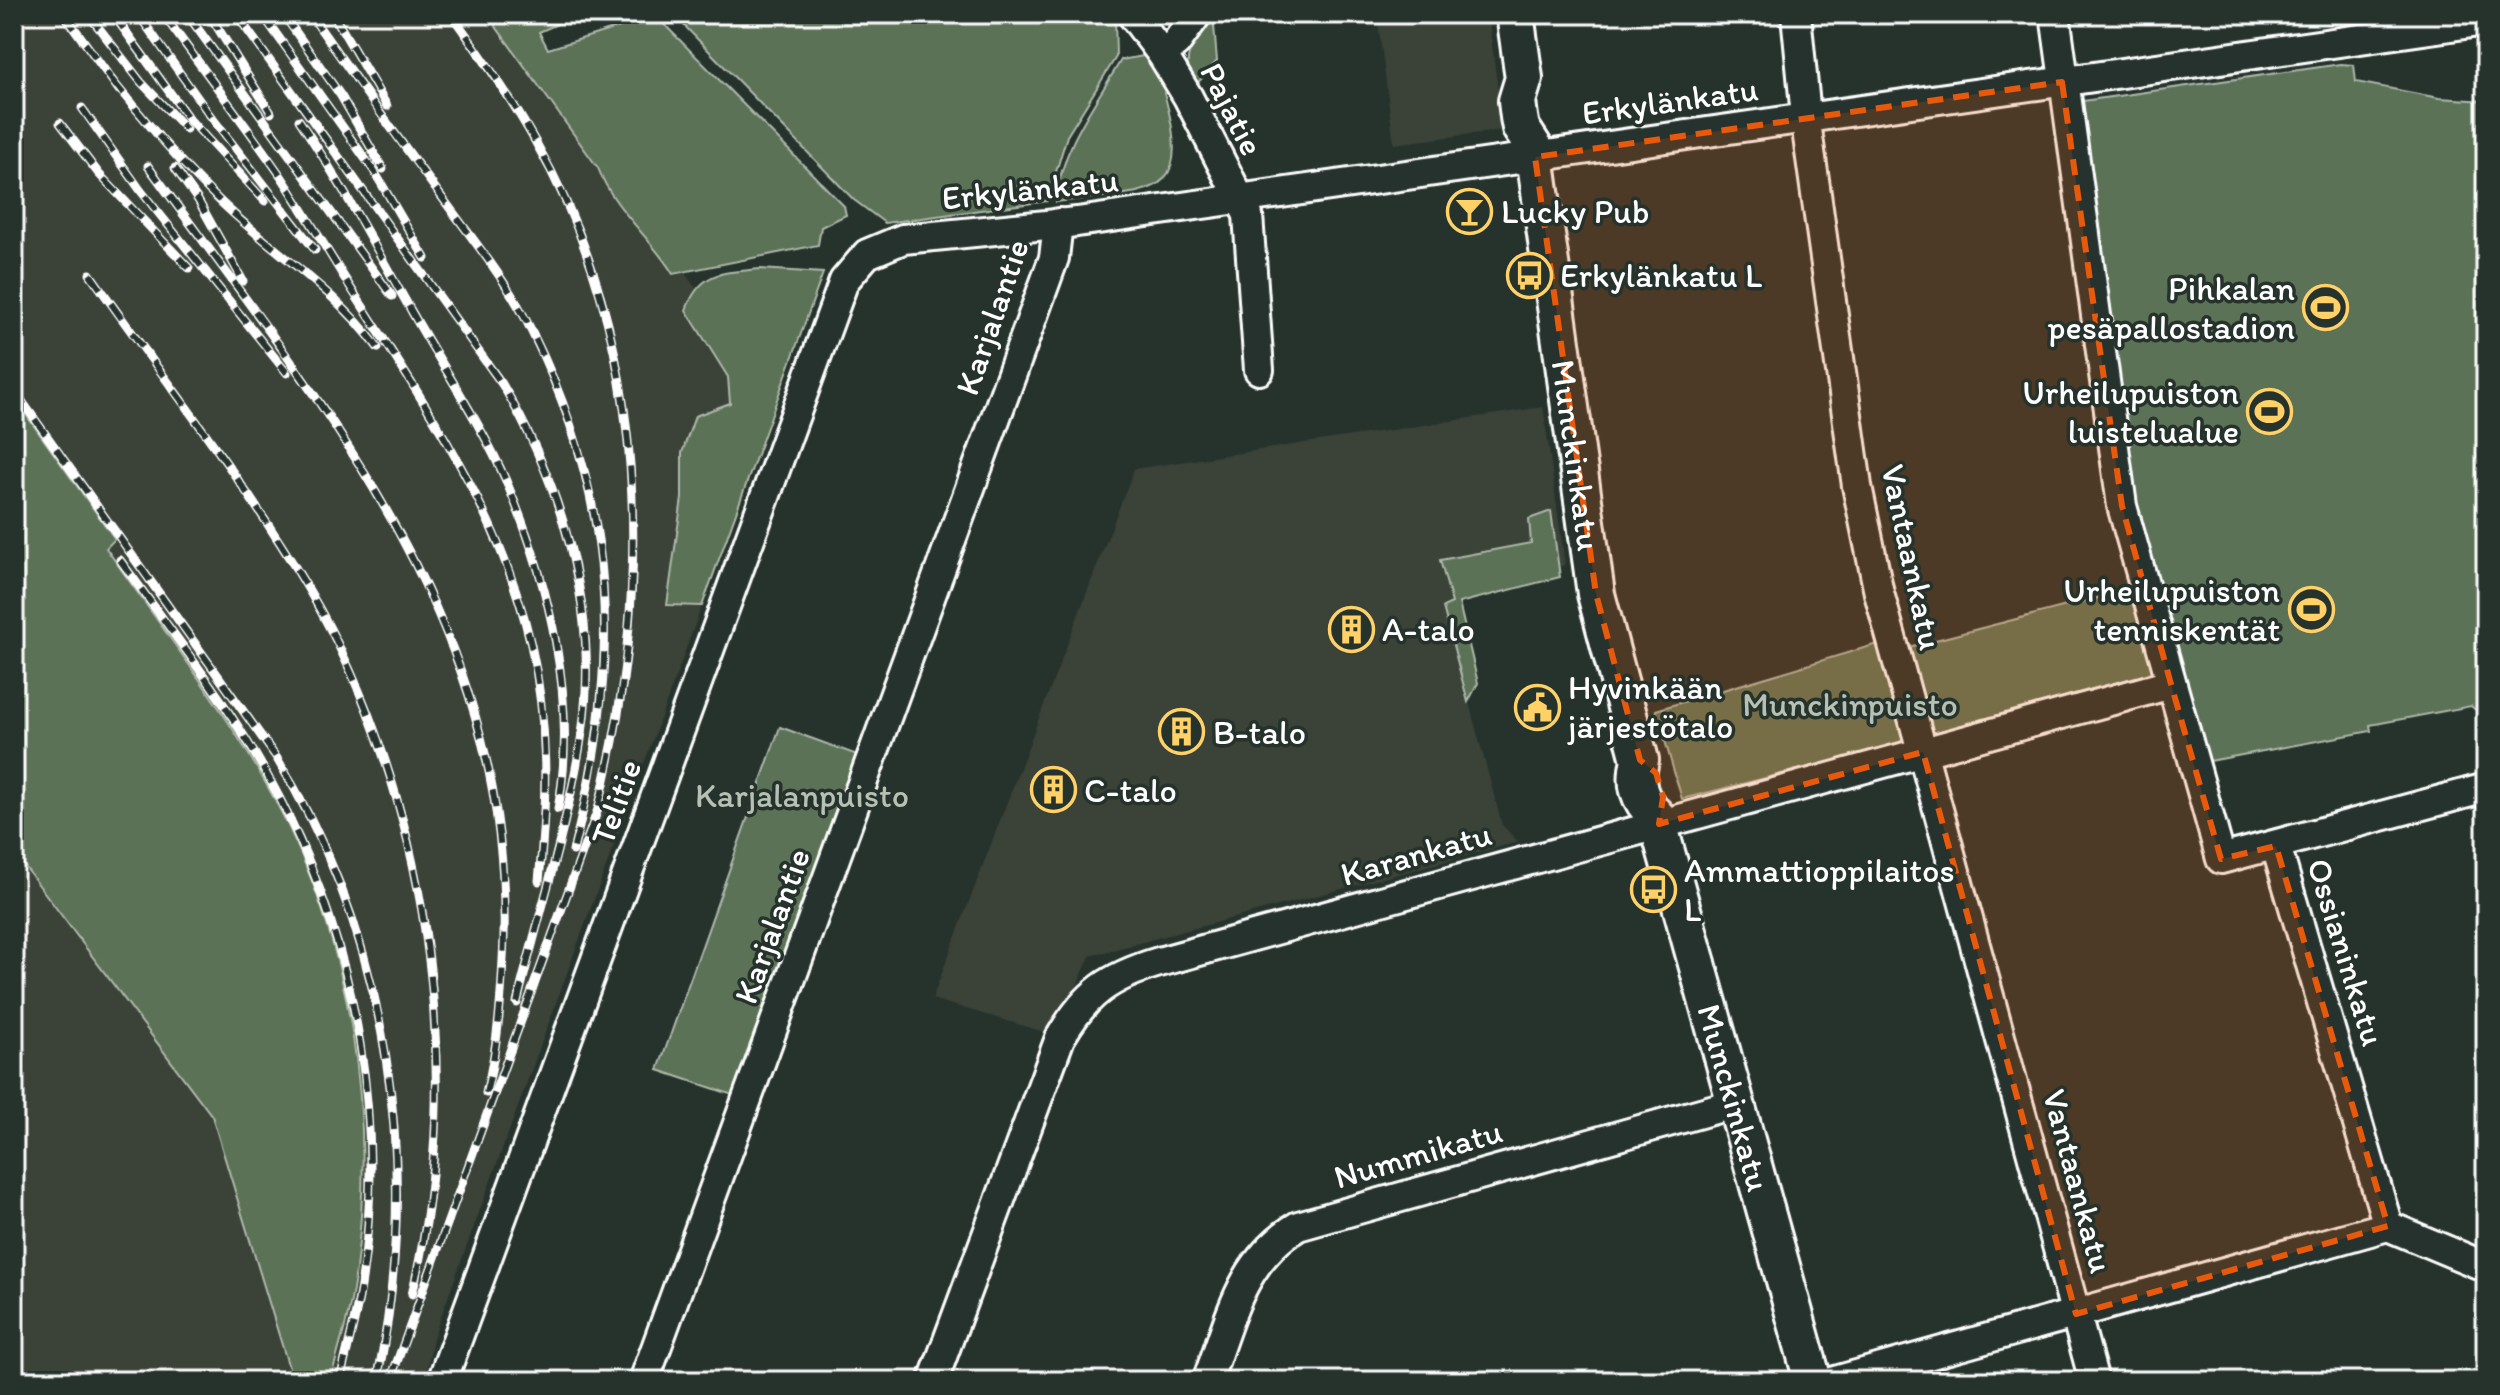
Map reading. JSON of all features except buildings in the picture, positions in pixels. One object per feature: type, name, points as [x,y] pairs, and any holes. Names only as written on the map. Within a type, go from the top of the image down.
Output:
[{"type":"main road","name":"Munckinkatu","points":[[1515,14],[1524,78],[1517,101],[1519,117],[1521,128],[1534,152],[1596,594],[1640,760],[1635,779],[1643,803],[1657,820],[1813,1381]]},
{"type":"street","name":"Pajatie","points":[[1132,14],[1162,54],[1250,224],[1259,370]]},
{"type":"street","points":[[1162,54],[1176,43],[1197,14]]},
{"type":"street","name":"Vantaankatu","points":[[1796,14],[1805,118],[1857,486],[1879,593],[2094,1381]]},
{"type":"street","name":"Ossianinkatu","points":[[2055,14],[2122,506],[2221,859],[2276,846],[2388,1226]]},
{"type":"street","name":"Erkylänkatu","points":[[867,254],[903,239],[1058,223],[1534,152],[2062,82],[2443,21],[2486,21]]},
{"type":"street","name":"Karjalantie","points":[[644,1381],[1054,258],[1058,223]]},
{"type":"street","name":"Telitie","points":[[442,1381],[844,281],[867,254]]},
{"type":"street","name":"Karankatu","points":[[933,1381],[1048,1063],[1074,1015],[1101,987],[1131,970],[1657,820],[2171,684]]},
{"type":"street","points":[[2276,846],[2486,788]]},
{"type":"street","name":"Nummikatu","points":[[1207,1381],[1247,1276],[1262,1253],[1298,1226],[1736,1103]]},
{"type":"street","points":[[1835,1381],[2388,1226],[2486,1267]]},
{"type":"highlighted area","points":[[2062,82],[2122,506],[2171,684],[2221,859],[2276,846],[2388,1226],[2076,1314],[1923,752],[1659,824],[1663,797],[1656,773],[1640,760],[1596,594],[1535,157]]},
{"type":"shaded area","points":[[14,14],[498,14],[777,401],[433,1338],[425,1381],[14,1381]]},
{"type":"shaded area","points":[[1377,14],[1488,14],[1503,130],[1394,144]]},
{"type":"shaded area","points":[[1543,407],[1565,565],[1449,590],[1452,603],[1443,607],[1502,825],[1518,842],[1090,956],[1055,1035],[932,999],[1134,469]]},
{"type":"green space","points":[[495,14],[580,14],[539,32],[548,49],[620,27],[622,14],[654,14],[844,206],[846,215],[821,227],[818,245],[673,274],[613,197],[598,168],[489,17]]},
{"type":"green space","points":[[673,14],[1115,14],[1116,57],[1067,136],[1047,201],[885,223],[854,200]]},
{"type":"green space","points":[[1209,14],[1213,14],[1217,61],[1195,86],[1188,57]]},
{"type":"green space","points":[[1149,55],[1172,92],[1164,93],[1172,130],[1173,156],[1168,174],[1156,185],[1139,192],[1056,202],[1064,163],[1072,145],[1121,60]]},
{"type":"green space","points":[[2341,64],[2354,65],[2356,82],[2439,98],[2486,101],[2486,719],[2471,706],[2370,725],[2371,731],[2204,762],[2130,504],[2077,108],[2083,101]]},
{"type":"green space","points":[[760,269],[823,273],[702,606],[667,605],[682,498],[682,453],[695,416],[730,403],[728,377],[686,310],[699,287],[714,276]]},
{"type":"green space","points":[[14,398],[115,539],[106,548],[256,767],[301,854],[323,911],[352,1028],[362,1148],[361,1209],[354,1283],[330,1381],[293,1381],[212,1116],[14,852]]},
{"type":"green space","points":[[1551,511],[1560,577],[1459,603],[1478,683],[1468,702],[1443,607],[1452,603],[1440,560],[1531,543],[1529,519]]},
{"type":"green space","name":"Munckinpuisto","points":[[2136,588],[2157,666],[2142,680],[1932,736],[1901,649]]},
{"type":"green space","name":"Munckinpuisto","points":[[1884,642],[1908,727],[1903,740],[1893,746],[1682,799],[1656,710]]},
{"type":"green space","name":"Karjalanpuisto","points":[[780,727],[863,757],[739,1097],[658,1070]]},
{"type":"railway","points":[[64,14],[119,90]]},
{"type":"railway","points":[[88,14],[141,82],[186,129]]},
{"type":"railway","points":[[113,14],[189,119],[265,201]]},
{"type":"railway","points":[[138,14],[209,114],[315,250]]},
{"type":"railway","points":[[163,14],[281,176],[416,390],[463,471],[503,555],[531,645],[541,704],[545,792],[539,881]]},
{"type":"railway","points":[[187,14],[392,296]]},
{"type":"railway","points":[[209,14],[271,113]]},
{"type":"railway","points":[[236,14],[502,384],[542,463],[571,549],[585,637],[583,726],[562,831],[517,1003]]},
{"type":"railway","points":[[262,14],[374,171],[425,258]]},
{"type":"railway","points":[[283,14],[341,96],[383,169]]},
{"type":"railway","points":[[310,14],[513,296],[560,397],[582,461],[596,524],[603,587],[604,651],[599,716],[589,782],[573,851]]},
{"type":"railway","points":[[333,14],[387,106]]},
{"type":"railway","points":[[390,1381],[598,809],[616,726],[628,640],[633,554],[630,468],[620,383],[601,299],[573,218],[535,141],[495,76],[451,14]]},
{"type":"railway","points":[[112,80],[207,189],[324,290],[378,348]]},
{"type":"railway","points":[[82,108],[141,191],[287,373]]},
{"type":"railway","points":[[299,120],[344,191],[474,419],[497,461],[522,521],[547,601],[562,684],[563,768],[558,809]]},
{"type":"railway","points":[[60,123],[99,174],[189,268]]},
{"type":"railway","points":[[148,166],[339,432],[394,524],[440,619],[476,718],[498,824],[504,937],[497,1035],[486,1093]]},
{"type":"railway","points":[[175,168],[198,200],[243,281]]},
{"type":"railway","points":[[90,274],[231,470],[310,592],[350,671],[383,755],[408,843],[426,934],[435,1026],[436,1117],[428,1207],[412,1294]]},
{"type":"railway","points":[[14,390],[276,757],[315,828],[346,903],[370,980],[386,1059],[395,1139],[396,1220],[390,1301],[377,1381]]},
{"type":"railway","points":[[120,560],[209,683],[270,779],[312,868],[348,984],[360,1044],[370,1165],[368,1226],[361,1286],[340,1381]]},
{"type":"place","name":"Lucky Pub","points":[[1470,211]]},
{"type":"place","name":"Erkylänkatu L","points":[[1529,275]]},
{"type":"place","name":"Pihkalan pesäpallostadion","points":[[2326,308]]},
{"type":"place","name":"Urheilupuiston luistelualue","points":[[2270,412]]},
{"type":"place","name":"Urheilupuiston tenniskentät","points":[[2311,610]]},
{"type":"place","name":"A-talo","points":[[1351,629]]},
{"type":"place","name":"Hyvinkään järjestötalo","points":[[1537,707]]},
{"type":"place","name":"B-talo","points":[[1182,732]]},
{"type":"place","name":"C-talo","points":[[1053,790]]},
{"type":"place","name":"Ammattioppilaitos L","points":[[1653,890]]}]
